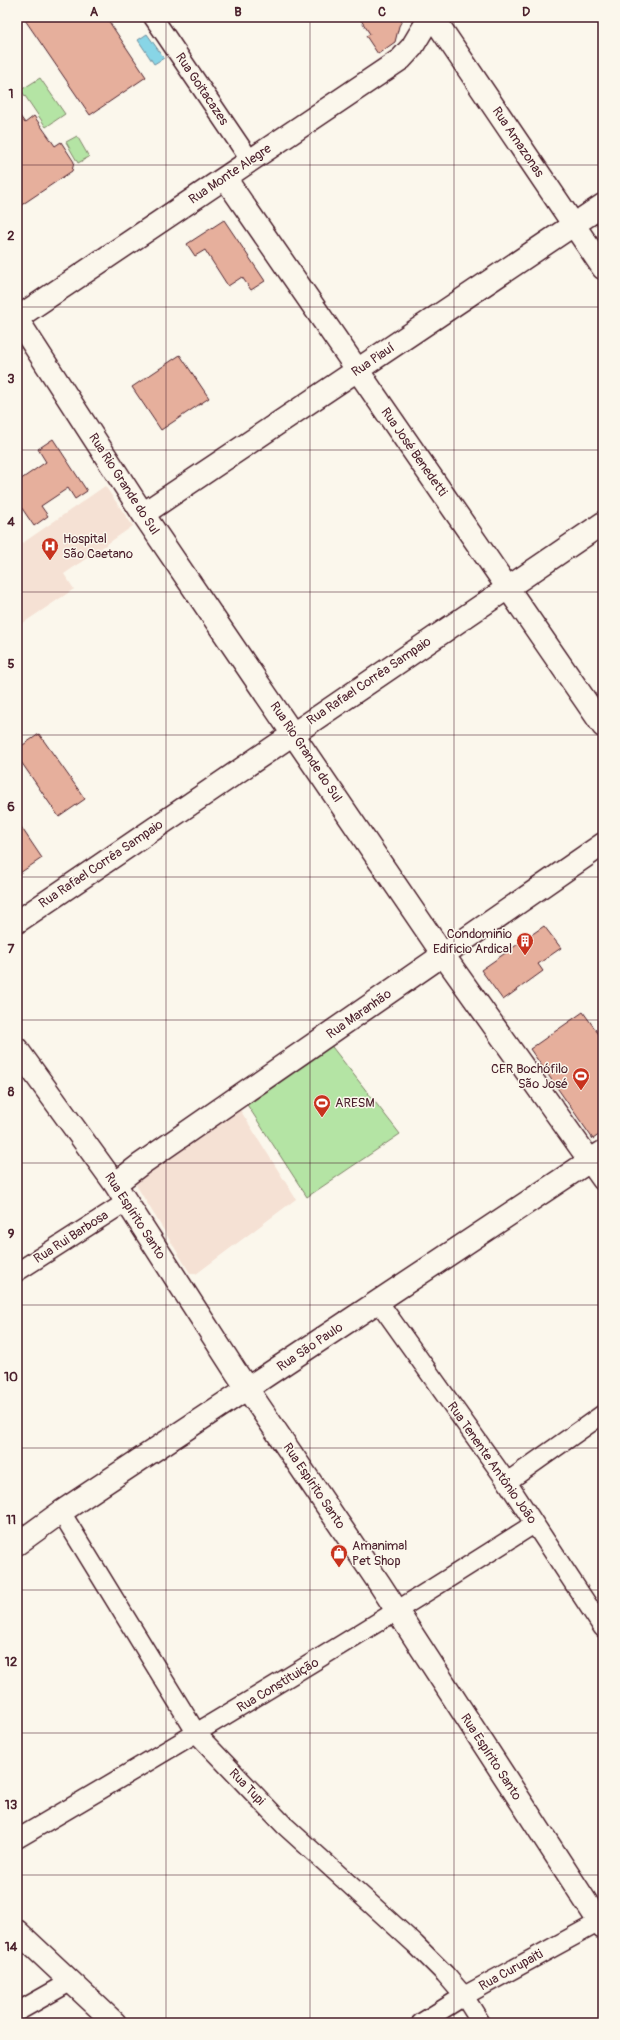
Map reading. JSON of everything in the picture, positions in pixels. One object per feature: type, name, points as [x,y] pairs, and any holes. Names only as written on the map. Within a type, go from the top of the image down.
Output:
[{"type":"street","name":"Rua Goitacazes","points":[[153,17],[250,160]]},
{"type":"street","name":"Rua Monte Alegre","points":[[17,318],[401,59],[412,47],[430,17]]},
{"type":"street","name":"Rua Amazonas","points":[[433,17],[603,268]]},
{"type":"street","name":"Rua José Benedetti","points":[[225,178],[603,726]]},
{"type":"street","name":"Rua Piauí","points":[[143,514],[603,205]]},
{"type":"street","name":"Rua Rio Grande do Sul","points":[[17,318],[143,514],[444,956],[597,1156],[603,1179]]},
{"type":"street","name":"Rua Rafael Corrêa Sampaio","points":[[17,922],[603,523]]},
{"type":"street","name":"Rua Maranhão","points":[[120,1193],[148,1160],[444,956],[603,844]]},
{"type":"street","name":"Rua Espírito Santo","points":[[17,1050],[120,1193],[602,1923]]},
{"type":"street","name":"Rua São Paulo","points":[[17,1544],[61,1512],[597,1156]]},
{"type":"street","name":"Rua Rui Barbosa","points":[[17,1272],[120,1193]]},
{"type":"street","name":"Rua Tenente Antônio João","points":[[378,1301],[507,1482],[603,1628]]},
{"type":"street","points":[[507,1482],[603,1414]]},
{"type":"street","name":"Rua Tupi","points":[[61,1512],[196,1734],[284,1825],[415,1944],[464,1996],[481,2023]]},
{"type":"street","name":"Rua Constituição","points":[[17,1839],[196,1734],[397,1612],[534,1524]]},
{"type":"street","name":"Rua Curupaiti","points":[[421,2023],[464,1996],[602,1923]]},
{"type":"street","points":[[17,1931],[115,2023]]},
{"type":"street","points":[[17,2012],[70,1982]]},
{"type":"shaded area","name":"Hospital São Caetano","points":[[105,486],[133,526],[64,574],[74,589],[17,627],[17,547]]},
{"type":"shaded area","points":[[237,1105],[296,1199],[196,1274],[190,1273],[133,1180]]},
{"type":"green space","points":[[40,78],[65,114],[46,127],[21,90]]},
{"type":"green space","points":[[77,136],[89,157],[78,163],[66,142]]},
{"type":"green space","name":"ARESM","points":[[329,1043],[400,1134],[307,1197],[246,1103]]},
{"type":"water","points":[[147,34],[164,58],[154,64],[138,40]]},
{"type":"building","points":[[23,17],[106,17],[146,77],[90,115]]},
{"type":"building","points":[[359,17],[404,17],[399,26],[395,42],[378,54],[366,36],[370,34]]},
{"type":"building","points":[[17,112],[25,123],[34,116],[55,146],[61,142],[74,162],[72,171],[17,208]]},
{"type":"building","points":[[224,220],[265,281],[251,290],[242,277],[228,286],[205,250],[195,256],[187,244]]},
{"type":"building","points":[[180,355],[209,398],[161,430],[132,387]]},
{"type":"building","points":[[53,439],[87,491],[75,499],[68,488],[41,506],[48,516],[34,526],[17,501],[17,482],[46,462],[38,449]]},
{"type":"building","points":[[39,734],[85,799],[59,817],[17,756],[17,749]]},
{"type":"building","points":[[17,821],[42,858],[17,875]]},
{"type":"building","name":"Condominio Edificio Ardical","points":[[544,926],[561,948],[538,964],[543,971],[503,1000],[481,970]]},
{"type":"building","name":"CER Bochófilo São José","points":[[583,1012],[603,1040],[603,1132],[593,1139],[530,1049]]},
{"type":"place","name":"Hospital São Caetano","points":[[50,561]]},
{"type":"place","name":"Condominio Edificio Ardical","points":[[525,956]]},
{"type":"place","name":"CER Bochófilo São José","points":[[581,1091]]},
{"type":"place","name":"ARESM","points":[[322,1118]]},
{"type":"place","name":"Amanimal Pet Shop","points":[[339,1568]]}]
